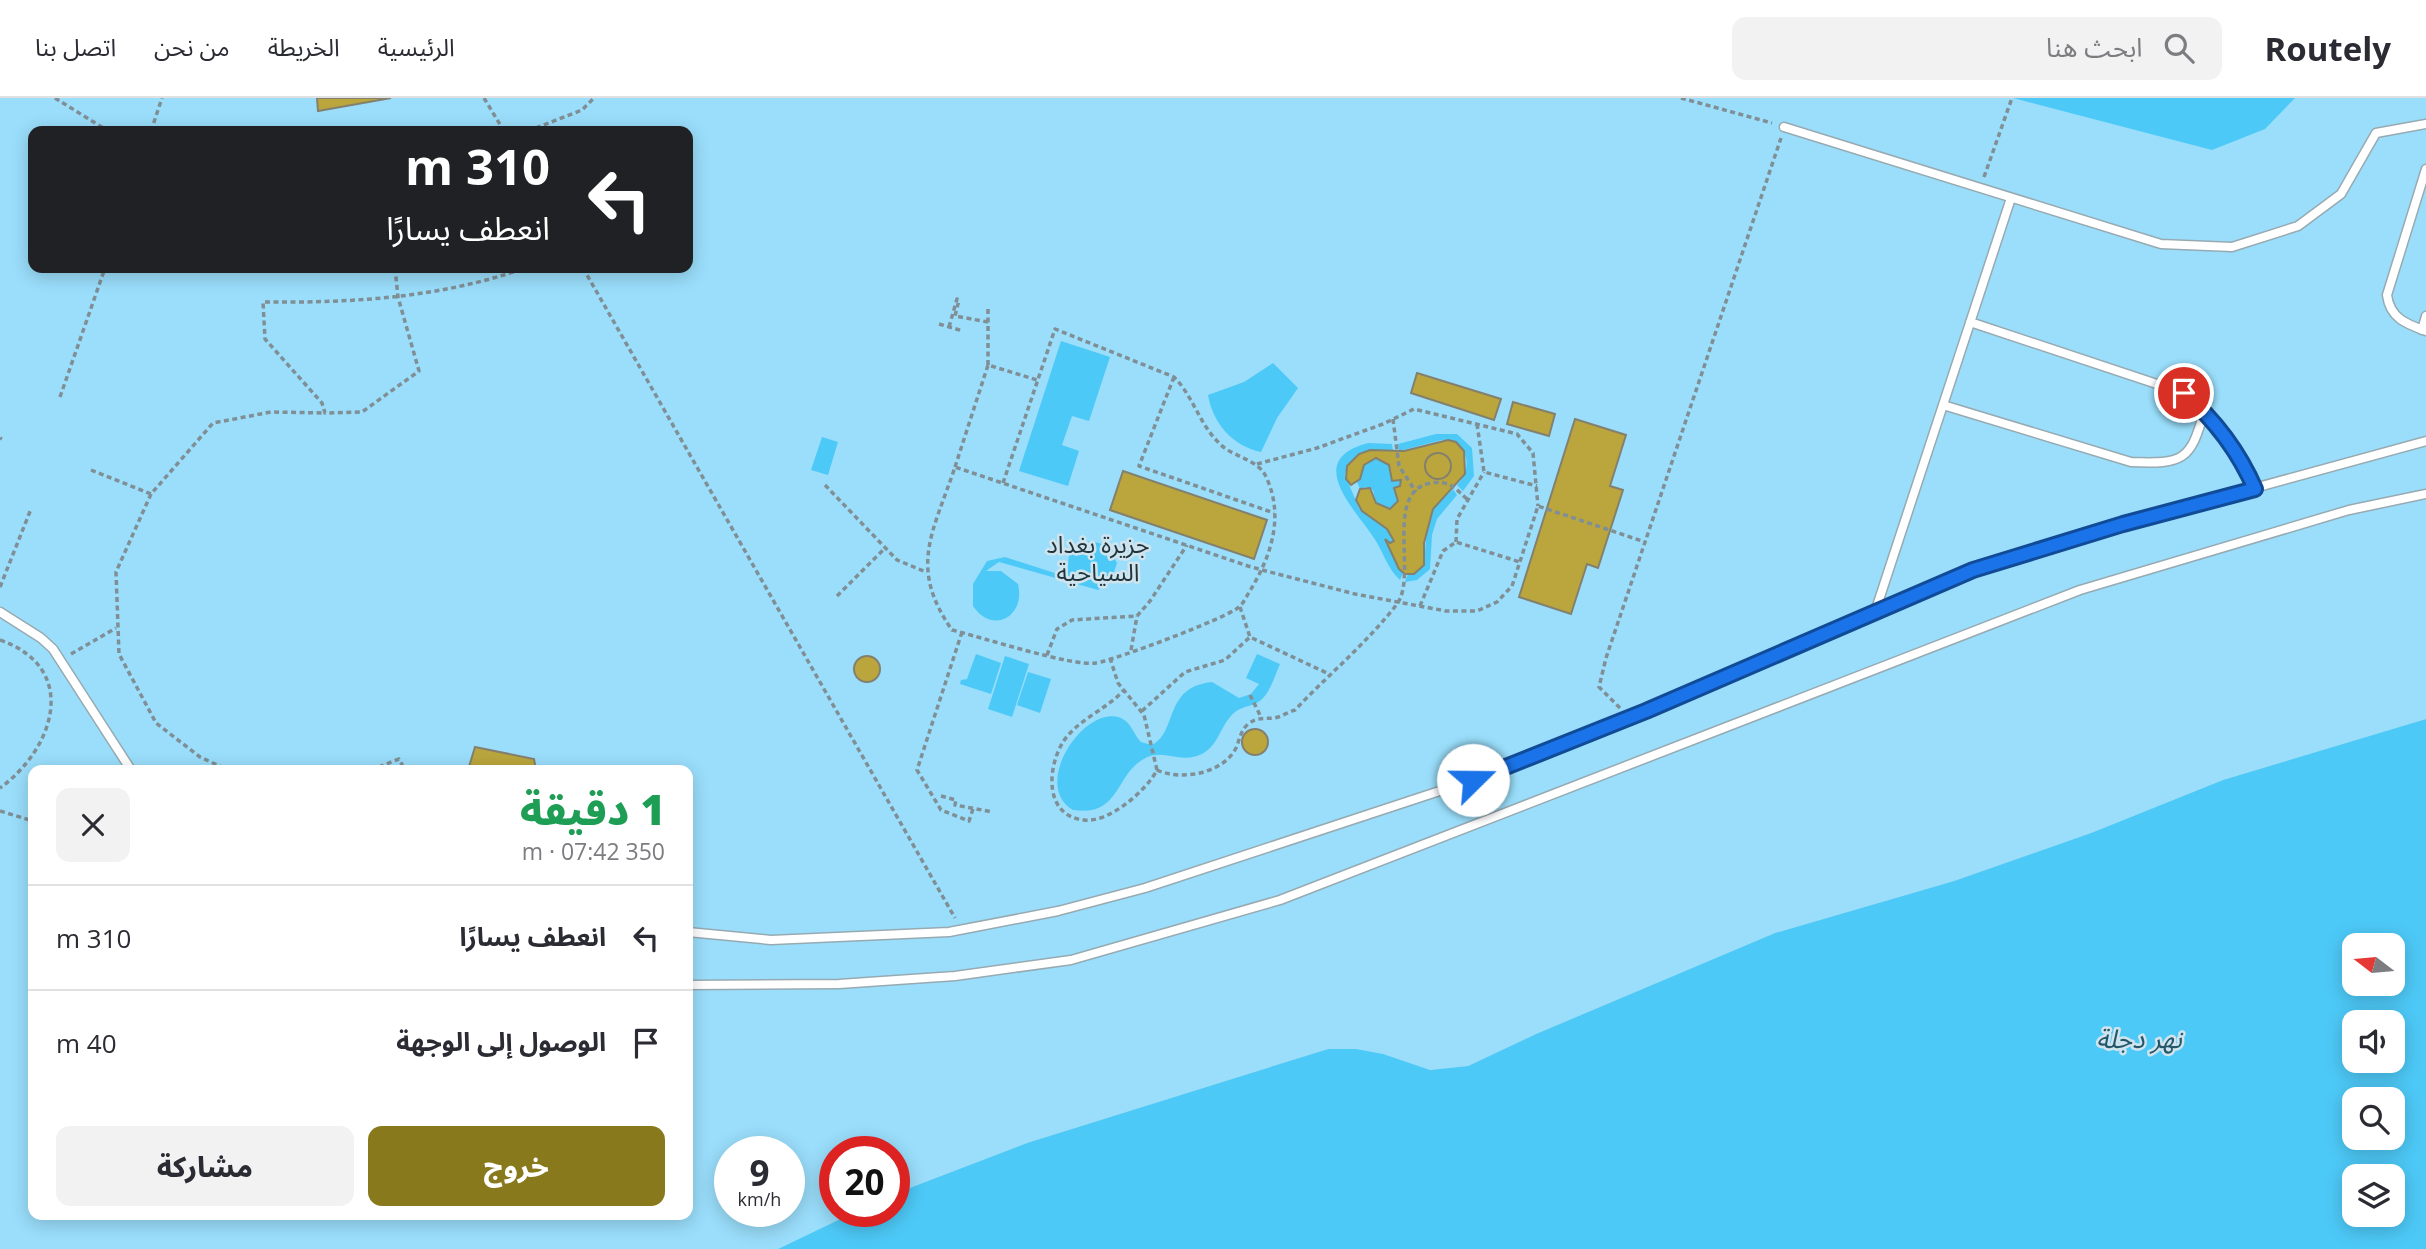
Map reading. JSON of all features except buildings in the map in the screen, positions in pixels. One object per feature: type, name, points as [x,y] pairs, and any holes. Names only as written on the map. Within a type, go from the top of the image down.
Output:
[{"type":"lane","points":[[1784,127],[2161,244],[2232,247],[2298,226],[2341,194],[2376,133],[2426,124]]},
{"type":"lane","points":[[2426,169],[2387,295],[2388,305],[2399,320],[2424,330],[2426,316]]},
{"type":"lane","points":[[1875,612],[2011,198]]},
{"type":"lane","points":[[1970,322],[2184,393],[2204,411],[2242,460],[2255,489]]},
{"type":"lane","points":[[1943,405],[2131,463],[2176,460],[2196,445],[2204,411]]},
{"type":"lane","points":[[693,932],[771,940],[962,929],[1058,911],[1145,888],[1473,780],[1629,718],[1973,570],[2023,552],[2426,441]]},
{"type":"lane","points":[[693,985],[839,984],[955,976],[1071,960],[1193,927],[1280,900],[2080,590],[2349,510],[2426,494]]},
{"type":"lane","points":[[0,612],[41,638],[60,660],[81,697],[128,765]]},
{"type":"path","points":[[55,98],[100,126]]},
{"type":"path","points":[[153,126],[162,98]]},
{"type":"path","points":[[484,98],[501,126]]},
{"type":"path","points":[[541,126],[582,110],[594,98]]},
{"type":"path","points":[[1629,718],[1599,687],[1784,127],[1681,98]]},
{"type":"path","points":[[1980,189],[2012,98]]},
{"type":"path","points":[[60,397],[103,273]]},
{"type":"path","points":[[217,765],[200,757],[156,723],[118,654],[116,572],[150,494],[212,423],[271,412],[362,412],[419,371],[398,297],[396,273]]},
{"type":"path","points":[[324,413],[322,403],[265,339],[263,302],[324,303],[398,297],[482,283],[511,273]]},
{"type":"path","points":[[586,273],[962,929]]},
{"type":"path","points":[[949,327],[957,299],[959,300],[955,316],[988,322]]},
{"type":"path","points":[[988,307],[988,365],[928,548],[926,572],[931,595],[952,630],[1047,655],[1095,664],[1211,622],[1240,607],[1262,570],[1274,536],[1275,514],[1267,478],[1257,464],[1236,456],[1219,444],[1205,426],[1186,388],[1174,377],[1055,329],[1003,483]]},
{"type":"path","points":[[939,324],[963,331]]},
{"type":"path","points":[[988,365],[1038,380]]},
{"type":"path","points":[[1174,377],[1139,466],[1275,514]]},
{"type":"path","points":[[955,467],[1262,570],[1446,611],[1477,611],[1497,602],[1512,586],[1538,506],[1533,453],[1517,434],[1414,409],[1317,448],[1257,464]]},
{"type":"path","points":[[1393,419],[1399,466],[1417,492]]},
{"type":"path","points":[[1456,542],[1457,519],[1484,472],[1477,424]]},
{"type":"path","points":[[91,470],[150,494]]},
{"type":"path","points":[[1484,472],[1537,486]]},
{"type":"path","points":[[1157,770],[1169,775],[1185,776],[1226,761],[1236,748],[1239,735],[1249,723],[1261,717],[1274,718],[1295,710],[1399,602],[1406,567],[1402,551],[1404,519],[1409,502],[1417,492],[1423,485],[1450,483],[1468,500]]},
{"type":"path","points":[[825,485],[897,560],[926,572]]},
{"type":"path","points":[[1538,506],[1645,542]]},
{"type":"path","points":[[0,587],[31,509]]},
{"type":"path","points":[[1456,542],[1520,562]]},
{"type":"path","points":[[1420,606],[1443,551],[1456,542]]},
{"type":"path","points":[[1131,650],[1137,616],[1187,545]]},
{"type":"path","points":[[837,596],[885,548]]},
{"type":"path","points":[[1240,607],[1250,637],[1329,674]]},
{"type":"path","points":[[1047,655],[1057,629],[1072,620],[1137,616]]},
{"type":"path","points":[[60,660],[116,628]]},
{"type":"path","points":[[962,632],[917,770],[941,810],[969,821],[972,809]]},
{"type":"path","points":[[1141,711],[1185,672],[1226,660],[1250,637]]},
{"type":"path","points":[[0,640],[24,649],[34,660],[49,687],[51,702],[44,737],[37,751],[24,768],[0,788]]},
{"type":"path","points":[[1110,658],[1118,683],[1141,711],[1157,770]]},
{"type":"path","points":[[1124,690],[1110,705],[1077,726],[1065,740],[1053,769],[1051,789],[1058,806],[1070,817],[1086,821],[1101,817],[1140,791],[1157,770]]},
{"type":"path","points":[[1250,695],[1261,717]]},
{"type":"path","points":[[384,765],[399,759],[402,765]]},
{"type":"path","points":[[948,797],[955,805],[992,811]]},
{"type":"path","points":[[0,811],[28,819]]},
{"type":"green space","name":"جزيرة بغداد السياحية","points":[[0,98],[2426,98],[2426,719],[2223,780],[2091,833],[1954,881],[1775,933],[1536,1034],[1468,1066],[1430,1070],[1328,1049],[1027,1143],[910,1188],[910,1136],[819,1136],[819,1227],[824,1227],[778,1249],[0,1249]]},
{"type":"water","points":[[2013,98],[2295,98],[2265,129],[2212,150]]},
{"type":"water","points":[[1061,341],[1110,357],[1089,421],[1072,416],[1062,445],[1079,451],[1068,486],[1019,471]]},
{"type":"water","points":[[1273,363],[1298,388],[1277,418],[1261,452],[1242,445],[1226,432],[1214,415],[1208,395],[1244,382]]},
{"type":"water","points":[[1436,434],[1457,434],[1472,448],[1474,476],[1463,491],[1457,485],[1467,463],[1464,452],[1456,442],[1442,440],[1399,451],[1398,444]]},
{"type":"water","points":[[822,437],[838,442],[828,475],[811,470]]},
{"type":"water","points":[[1368,443],[1392,444],[1393,451],[1370,450],[1359,454],[1347,466],[1345,475],[1359,508],[1387,529],[1394,541],[1390,543],[1385,538],[1403,573],[1400,580],[1347,500],[1336,473],[1339,461],[1349,451]]},
{"type":"water","points":[[1376,458],[1389,465],[1392,481],[1401,480],[1400,486],[1394,488],[1398,501],[1390,509],[1376,503],[1373,490],[1365,487],[1360,489],[1357,482],[1362,467]]},
{"type":"water","points":[[1453,489],[1457,495],[1437,519],[1432,535],[1430,569],[1417,580],[1405,582],[1408,574],[1414,574],[1424,565],[1427,525],[1433,509]]},
{"type":"water","points":[[1091,541],[1106,545],[1117,563],[1112,578],[1098,590],[999,562],[986,571],[1001,571],[1018,584],[1017,605],[1006,618],[998,620],[981,615],[973,606],[973,584],[987,561],[1005,557],[1067,577],[1069,555],[1080,543]]},
{"type":"water","points":[[976,654],[1001,663],[991,694],[960,684],[961,680],[967,679]]},
{"type":"water","points":[[1257,654],[1280,664],[1271,687],[1260,701],[1242,708],[1229,718],[1208,750],[1193,757],[1155,755],[1142,760],[1133,767],[1108,802],[1099,808],[1088,811],[1073,810],[1061,798],[1057,783],[1067,749],[1092,723],[1107,717],[1121,718],[1128,723],[1141,742],[1152,745],[1160,739],[1178,701],[1196,686],[1212,682],[1239,698],[1251,694],[1259,684],[1246,678]]},
{"type":"water","points":[[1005,656],[1029,664],[1012,717],[988,709]]},
{"type":"water","points":[[1028,672],[1051,679],[1040,713],[1017,705]]},
{"type":"water","name":"نهر دجلة","points":[[2426,719],[2426,1249],[778,1249],[824,1227],[910,1227],[910,1188],[1027,1143],[1328,1049],[1356,1049],[1383,1054],[1430,1070],[1468,1066],[1536,1034],[1775,933],[1954,881],[2091,833],[2223,780]]},
{"type":"route","points":[[1473,780],[1646,711],[1973,570],[2023,552],[2255,489],[2242,460],[2204,411],[2184,393]]}]
